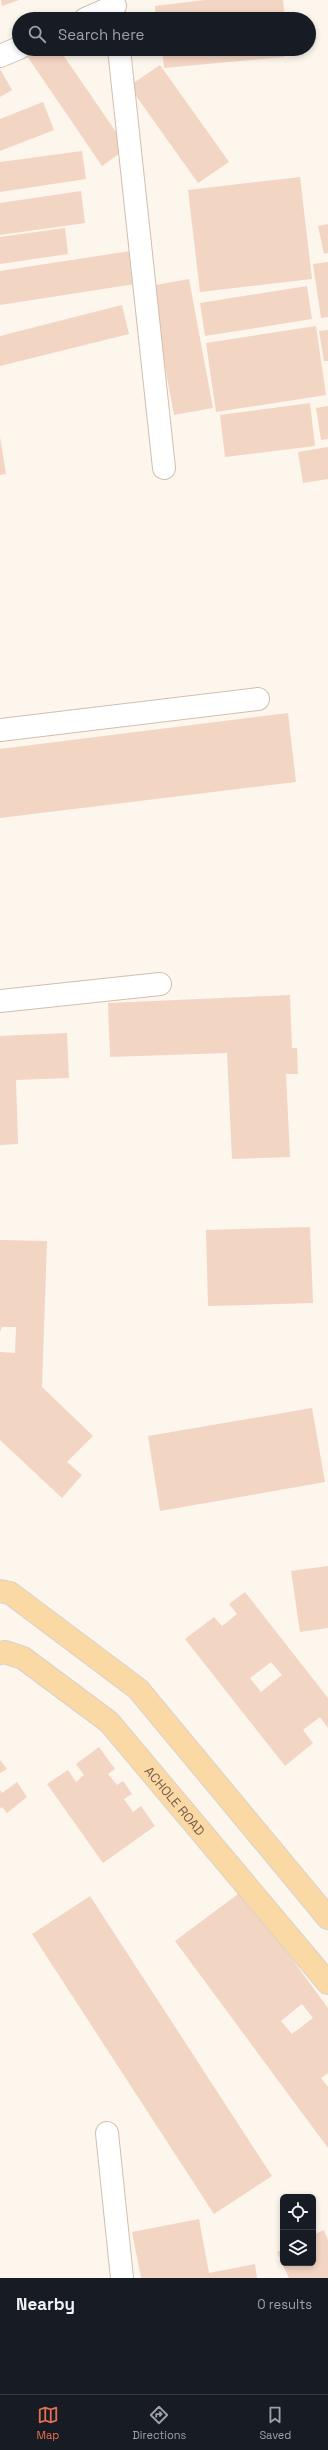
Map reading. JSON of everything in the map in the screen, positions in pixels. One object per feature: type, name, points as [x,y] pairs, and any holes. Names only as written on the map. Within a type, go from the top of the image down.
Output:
[{"type":"main road","points":[[5,1592],[138,1689],[328,1918]]},
{"type":"main road","name":"ACHOLE ROAD","points":[[2,1650],[23,1658],[109,1722],[328,1983]]},
{"type":"street","points":[[104,12],[115,8]]},
{"type":"street","points":[[0,56],[12,51]]},
{"type":"street","points":[[120,56],[164,468]]},
{"type":"street","points":[[0,730],[258,699]]},
{"type":"street","points":[[0,1001],[160,984]]},
{"type":"street","points":[[107,2133],[122,2278]]},
{"type":"building","points":[[1,0],[19,0],[2,6]]},
{"type":"building","points":[[205,0],[283,0],[284,12],[155,12],[155,6]]},
{"type":"building","points":[[27,56],[64,56],[127,148],[102,166]]},
{"type":"building","points":[[163,56],[284,57],[164,68]]},
{"type":"building","points":[[160,65],[229,162],[198,183],[129,86]]},
{"type":"building","points":[[0,69],[12,90],[0,97]]},
{"type":"building","points":[[43,102],[54,130],[0,151],[0,119]]},
{"type":"building","points":[[82,151],[86,179],[0,192],[0,162]]},
{"type":"building","points":[[300,177],[312,279],[200,292],[188,190]]},
{"type":"building","points":[[81,191],[85,223],[0,235],[0,203]]},
{"type":"building","points":[[328,224],[328,253],[324,254],[318,226]]},
{"type":"building","points":[[65,228],[68,254],[0,264],[0,237]]},
{"type":"building","points":[[130,251],[135,284],[0,305],[0,271]]},
{"type":"building","points":[[328,262],[328,317],[321,318],[313,264]]},
{"type":"building","points":[[189,279],[213,408],[174,415],[150,286]]},
{"type":"building","points":[[307,286],[312,319],[205,336],[200,303]]},
{"type":"building","points":[[122,305],[129,334],[0,366],[0,336]]},
{"type":"building","points":[[316,326],[326,395],[216,412],[206,343]]},
{"type":"building","points":[[328,330],[328,361],[324,361],[319,331]]},
{"type":"building","points":[[310,403],[315,446],[225,457],[220,415]]},
{"type":"building","points":[[328,406],[328,439],[321,440],[316,408]]},
{"type":"building","points":[[0,437],[6,474],[0,475]]},
{"type":"building","points":[[328,447],[328,479],[303,483],[298,452]]},
{"type":"building","points":[[288,713],[296,782],[0,818],[0,749]]},
{"type":"building","points":[[290,995],[292,1048],[297,1048],[298,1074],[286,1074],[290,1157],[232,1159],[227,1053],[110,1057],[108,1003]]},
{"type":"building","points":[[67,1033],[69,1078],[16,1080],[18,1144],[0,1145],[0,1036]]},
{"type":"building","points":[[310,1227],[313,1303],[208,1306],[206,1230]]},
{"type":"building","points":[[0,1240],[47,1241],[42,1387],[93,1436],[67,1462],[82,1475],[62,1498],[0,1440],[0,1352],[15,1353],[16,1327],[2,1327],[0,1332]]},
{"type":"building","points":[[312,1408],[325,1482],[160,1511],[148,1436]]},
{"type":"building","points":[[328,1566],[328,1628],[300,1632],[291,1571]]},
{"type":"building","points":[[245,1592],[328,1698],[328,1728],[320,1717],[303,1730],[313,1743],[285,1766],[185,1639],[214,1617],[222,1626],[237,1614],[229,1604]],"holes":[[[271,1662],[282,1675],[261,1692],[250,1678]]]},
{"type":"building","points":[[99,1747],[115,1769],[108,1774],[117,1785],[123,1781],[132,1794],[124,1799],[133,1812],[141,1806],[155,1826],[103,1863],[47,1784],[68,1770],[76,1782],[84,1775],[76,1764]]},
{"type":"building","points":[[0,1760],[7,1769],[0,1773]]},
{"type":"building","points":[[17,1782],[27,1797],[7,1813],[2,1807],[0,1809],[0,1790],[2,1793]]},
{"type":"building","points":[[242,1891],[328,2008],[328,2073],[321,2078],[328,2087],[328,2148],[175,1941]],"holes":[[[302,2004],[313,2018],[292,2034],[281,2021]]]},
{"type":"building","points":[[90,1896],[272,2176],[214,2214],[32,1934]]},
{"type":"building","points":[[199,2219],[209,2273],[255,2264],[257,2278],[141,2278],[132,2232]]},
{"type":"building","points":[[324,2230],[328,2240],[328,2278],[289,2278],[283,2266],[316,2266],[316,2234]]},
{"type":"building","points":[[280,2250],[280,2258],[277,2252]]}]
